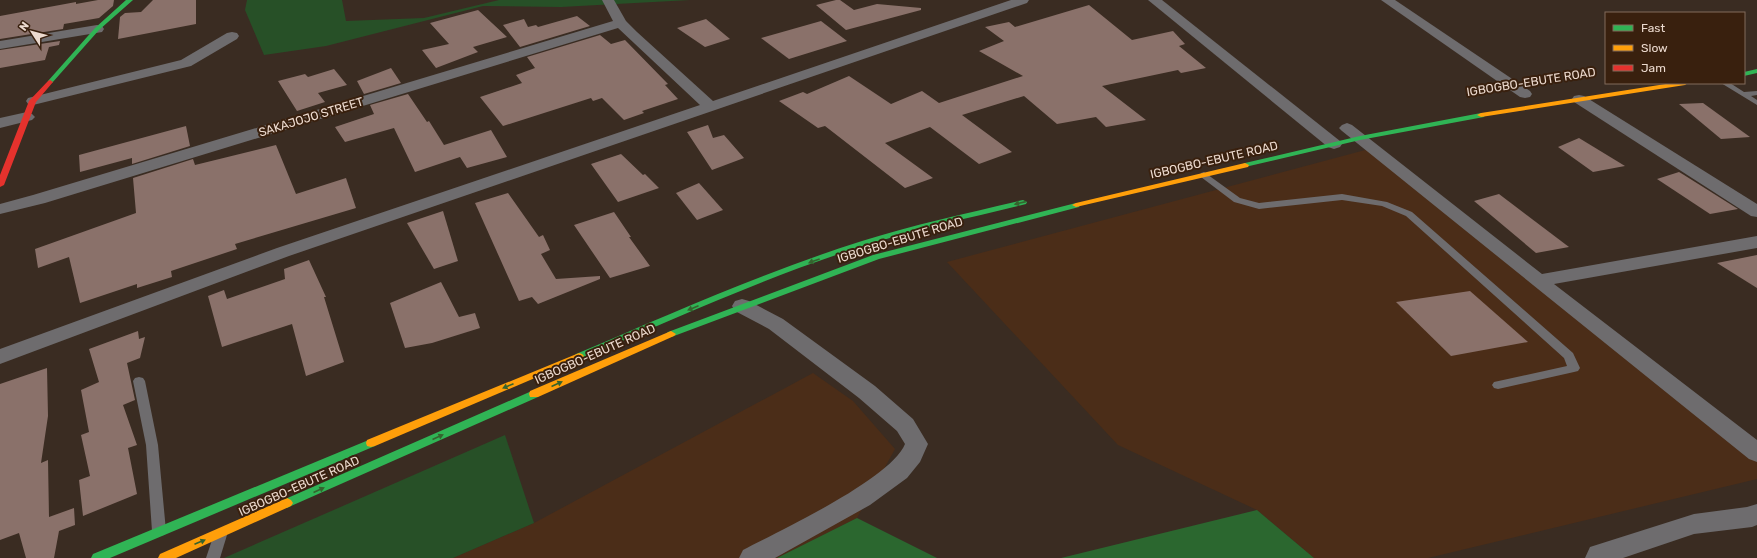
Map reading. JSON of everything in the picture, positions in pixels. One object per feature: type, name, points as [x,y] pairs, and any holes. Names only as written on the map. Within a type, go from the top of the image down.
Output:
[{"type":"main road","points":[[0,185],[33,101],[97,28],[130,0]]},
{"type":"main road","points":[[1745,74],[1757,71]]},
{"type":"main road","name":"IGBOGBO-EBUTE ROAD","points":[[1314,135],[1502,111],[1678,84]]},
{"type":"main road","name":"IGBOGBO-EBUTE ROAD","points":[[1511,97],[1529,93]]},
{"type":"main road","name":"IGBOGBO-EBUTE ROAD","points":[[164,558],[673,333],[876,257],[1028,216],[1334,144],[1357,130]]},
{"type":"main road","name":"IGBOGBO-EBUTE ROAD","points":[[97,558],[740,288],[845,249],[906,231],[1034,200]]},
{"type":"street","points":[[608,0],[621,23],[632,35],[710,106]]},
{"type":"street","points":[[0,357],[283,252],[1023,0]]},
{"type":"street","points":[[1154,0],[1314,135],[1334,144]]},
{"type":"street","points":[[1387,0],[1529,93]]},
{"type":"street","name":"SAKAJOJO STREET","points":[[0,209],[39,199],[621,23]]},
{"type":"street","points":[[0,45],[97,28]]},
{"type":"street","points":[[33,101],[186,63],[232,36]]},
{"type":"street","points":[[1579,99],[1757,212]]},
{"type":"street","points":[[0,123],[27,117]]},
{"type":"street","points":[[1357,130],[1538,281],[1757,453]]},
{"type":"street","points":[[1538,281],[1721,250],[1757,242]]},
{"type":"street","points":[[742,306],[776,324],[867,392],[906,425],[918,444],[912,456],[899,471],[861,498],[752,558]]},
{"type":"street","points":[[1598,558],[1599,555],[1620,547],[1694,524],[1757,514]]},
{"type":"lane","points":[[1727,84],[1757,103]]},
{"type":"lane","points":[[1743,94],[1757,93]]},
{"type":"lane","points":[[1204,175],[1237,200],[1259,206],[1342,197],[1384,204],[1409,214],[1569,356],[1574,368],[1498,385]]},
{"type":"lane","points":[[139,381],[152,445],[159,531]]},
{"type":"lane","points":[[212,558],[221,533]]},
{"type":"shaded area","points":[[1369,149],[1757,457],[1757,479],[1428,558],[1314,558],[1257,510],[1118,445],[947,262]]},
{"type":"shaded area","points":[[813,373],[853,401],[895,449],[857,518],[777,558],[453,558],[534,523]]},
{"type":"green space","points":[[247,0],[342,0],[346,21],[424,18],[499,0],[690,0],[561,7],[483,6],[326,46],[264,55],[245,10]]},
{"type":"green space","points":[[505,435],[534,523],[453,558],[224,558]]},
{"type":"green space","points":[[1257,510],[1314,558],[1061,558]]},
{"type":"green space","points":[[857,518],[937,558],[777,558]]},
{"type":"building","points":[[98,0],[114,0],[113,6],[99,18],[64,24],[63,29],[0,39],[0,16],[76,2],[76,4]]},
{"type":"building","points":[[153,0],[196,0],[196,24],[118,39],[120,17],[125,13],[141,12]]},
{"type":"building","points":[[840,0],[854,10],[877,4],[921,8],[921,10],[846,30],[816,5]]},
{"type":"building","points":[[1089,5],[1132,40],[1173,31],[1185,44],[1179,46],[1206,68],[1181,73],[1178,70],[1102,86],[1146,120],[1106,127],[1096,117],[1057,124],[1024,96],[962,115],[1012,152],[979,164],[930,127],[885,143],[933,178],[905,188],[825,126],[818,128],[779,101],[803,92],[807,94],[849,76],[891,104],[922,91],[939,103],[1023,76],[979,51],[1004,41],[985,27],[1009,22],[1015,27]]},
{"type":"building","points":[[478,10],[507,37],[473,47],[478,52],[436,68],[422,50],[449,44],[430,23]]},
{"type":"building","points":[[577,16],[590,26],[520,47],[503,25],[524,19],[528,27],[536,25],[538,27]]},
{"type":"building","points":[[706,19],[730,39],[705,47],[677,28]]},
{"type":"building","points":[[821,21],[847,41],[789,59],[761,38]]},
{"type":"building","points":[[600,35],[611,44],[625,40],[668,84],[665,85],[678,99],[642,111],[644,113],[624,120],[602,98],[593,101],[591,98],[503,126],[480,97],[522,83],[516,75],[535,68],[527,57]]},
{"type":"building","points":[[60,41],[59,45],[49,47],[45,60],[0,68],[0,50]]},
{"type":"building","points":[[391,68],[401,83],[364,94],[357,81]]},
{"type":"building","points":[[334,69],[347,85],[318,93],[325,102],[297,111],[278,81],[305,74],[308,77]]},
{"type":"building","points":[[408,94],[427,122],[429,121],[444,145],[491,130],[507,157],[467,168],[460,157],[415,172],[394,128],[345,142],[335,127],[374,114],[370,105]]},
{"type":"building","points":[[1703,103],[1750,137],[1721,139],[1679,104]]},
{"type":"building","points":[[708,125],[713,138],[724,135],[744,158],[712,170],[687,132]]},
{"type":"building","points":[[186,126],[190,146],[132,164],[132,158],[80,172],[79,155]]},
{"type":"building","points":[[1579,138],[1625,166],[1593,172],[1558,147]]},
{"type":"building","points":[[276,145],[296,194],[346,178],[356,208],[235,244],[237,249],[171,271],[172,277],[137,288],[137,284],[80,303],[69,257],[38,268],[35,249],[136,213],[133,178],[193,159],[195,165]]},
{"type":"building","points":[[621,154],[659,188],[618,202],[591,164]]},
{"type":"building","points":[[1679,172],[1738,209],[1710,214],[1657,179]]},
{"type":"building","points":[[699,183],[723,210],[697,220],[676,193]]},
{"type":"building","points":[[508,193],[539,237],[543,235],[550,250],[541,254],[556,279],[600,276],[600,279],[538,304],[532,297],[519,301],[475,203]]},
{"type":"building","points":[[1499,194],[1569,247],[1536,253],[1474,201]]},
{"type":"building","points":[[443,211],[458,261],[434,269],[407,223]]},
{"type":"building","points":[[614,212],[631,237],[629,237],[650,266],[610,278],[574,225]]},
{"type":"building","points":[[1757,255],[1757,288],[1717,263]]},
{"type":"building","points":[[309,260],[326,297],[324,297],[344,362],[306,376],[292,324],[222,347],[208,296],[224,290],[227,299],[285,279],[284,269]]},
{"type":"building","points":[[441,282],[459,317],[475,313],[480,328],[432,343],[405,348],[390,303]]},
{"type":"building","points":[[1470,291],[1528,342],[1451,356],[1396,302]]},
{"type":"building","points":[[138,331],[139,339],[145,337],[140,358],[127,363],[135,400],[123,405],[137,445],[128,448],[137,494],[83,516],[79,480],[90,476],[81,435],[89,432],[81,390],[99,382],[89,349]]},
{"type":"building","points":[[47,368],[48,416],[41,463],[48,460],[49,517],[74,508],[75,525],[59,531],[54,558],[26,558],[19,533],[0,540],[0,384]]},
{"type":"traffic: fast","points":[[50,82],[97,29],[130,0]]},
{"type":"traffic: fast","points":[[1745,74],[1757,71]]},
{"type":"traffic: fast","points":[[1245,165],[1360,138],[1481,115]]},
{"type":"traffic: fast","points":[[579,356],[744,287],[845,249],[911,229],[1023,202]]},
{"type":"traffic: fast","points":[[671,334],[876,257],[1076,205]]},
{"type":"traffic: fast","points":[[287,503],[534,394]]},
{"type":"traffic: fast","points":[[97,558],[371,443]]},
{"type":"traffic: slow","points":[[1481,115],[1679,84]]},
{"type":"traffic: slow","points":[[1076,205],[1245,165]]},
{"type":"traffic: slow","points":[[534,394],[671,334]]},
{"type":"traffic: slow","points":[[371,443],[579,356]]},
{"type":"traffic: slow","points":[[164,558],[287,503]]},
{"type":"traffic: jam","points":[[0,185],[33,101],[50,82]]}]
